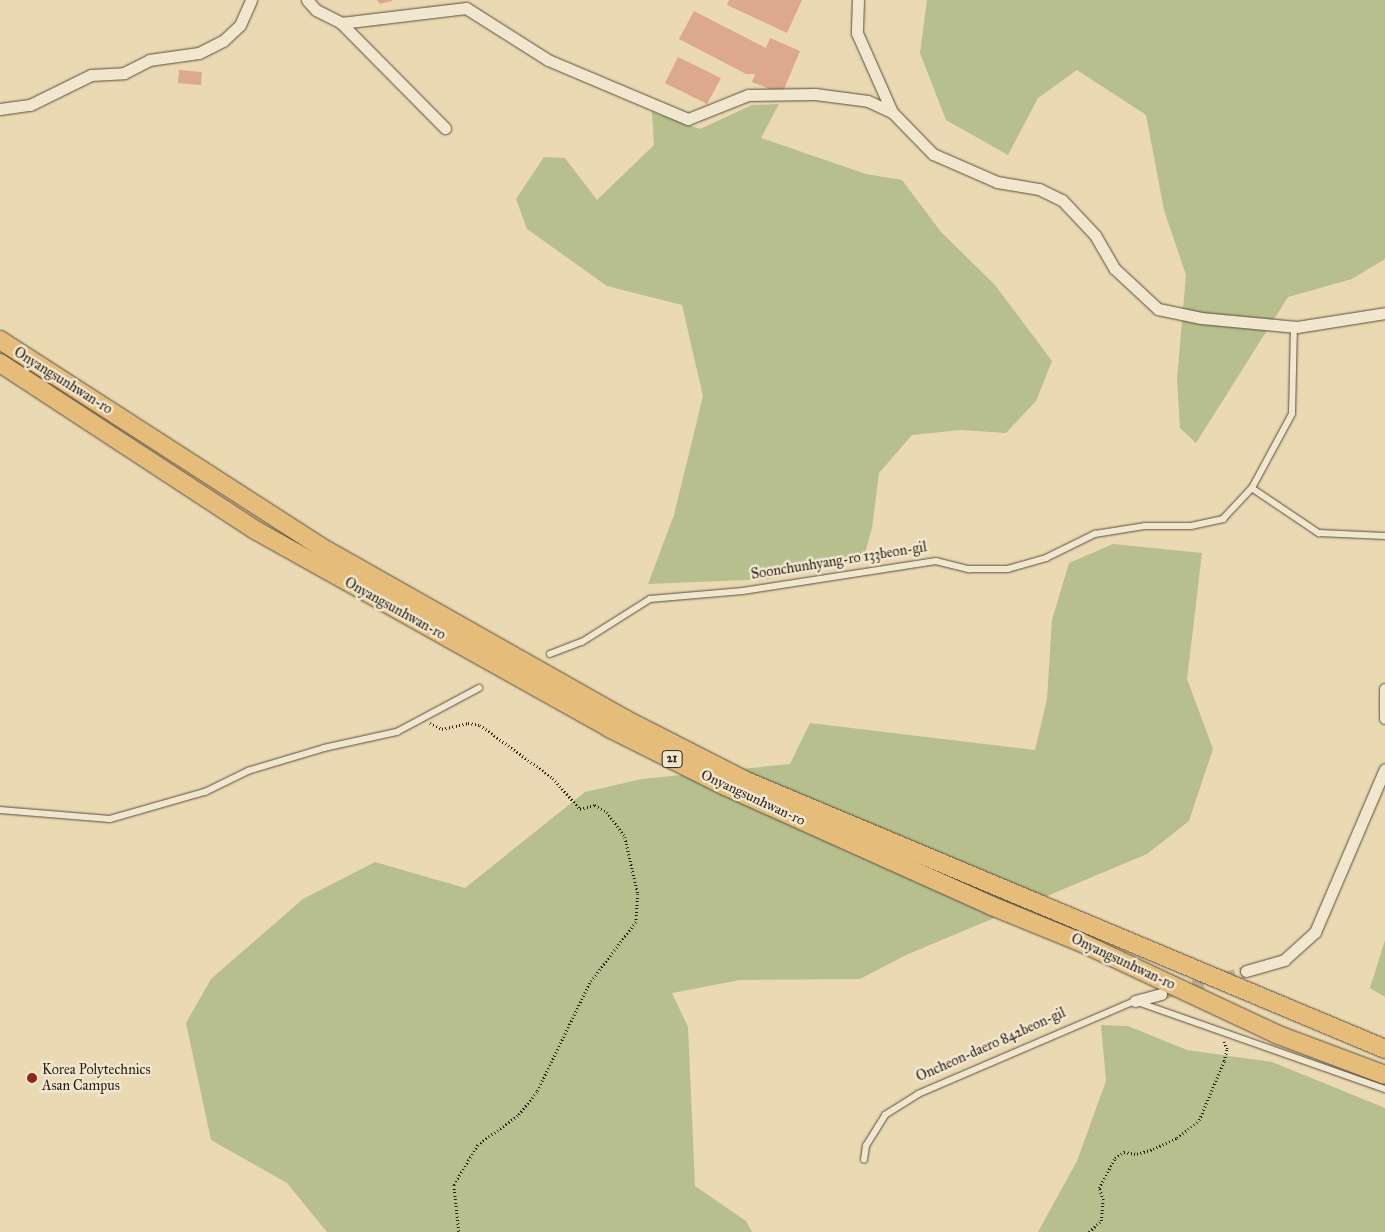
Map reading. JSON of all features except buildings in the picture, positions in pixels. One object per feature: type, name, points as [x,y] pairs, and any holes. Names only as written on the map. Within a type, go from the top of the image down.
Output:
[{"type":"highway","name":"Onyangsunhwan-ro","points":[[0,340],[328,551],[625,719],[746,781],[1385,1049]]},
{"type":"highway","name":"Onyangsunhwan-ro","points":[[0,363],[257,531],[609,728],[725,786],[992,906],[1080,942],[1276,1034],[1385,1075]]},
{"type":"street","points":[[0,109],[30,105],[91,75],[124,73],[149,60],[199,52],[223,41],[240,25],[251,0]]},
{"type":"street","points":[[307,0],[316,10],[341,23],[445,128]]},
{"type":"street","points":[[858,0],[856,33],[892,112]]},
{"type":"street","points":[[341,23],[466,8],[548,60],[688,119],[748,95],[815,94],[868,100],[892,112],[933,154],[997,182],[1039,189],[1062,200],[1095,236],[1115,269],[1158,310],[1201,318],[1294,326],[1385,313]]},
{"type":"street","points":[[1385,689],[1385,718]]},
{"type":"street","points":[[1246,971],[1284,960],[1315,932],[1385,770]]},
{"type":"street","name":"Oncheon-daero 842beon-gil","points":[[1135,1002],[1161,994]]},
{"type":"lane","name":"Soonchunhyang-ro 133beon-gil","points":[[550,654],[582,642],[650,599],[743,591],[936,561],[969,569],[1008,569],[1046,558],[1095,534],[1145,526],[1191,526],[1222,520],[1252,488],[1292,414],[1294,326]]},
{"type":"lane","points":[[1252,488],[1319,533],[1385,536]]},
{"type":"lane","points":[[0,810],[110,819],[205,792],[248,771],[324,748],[397,732],[479,688]]},
{"type":"lane","points":[[1135,1002],[1385,1089]]},
{"type":"lane","name":"Oncheon-daero 842beon-gil","points":[[864,1160],[866,1146],[885,1115],[918,1094],[1135,1002]]},
{"type":"path","points":[[420,718],[442,729],[468,723],[480,725],[553,778],[580,809],[595,805],[607,812],[625,837],[638,894],[636,922],[590,982],[537,1092],[518,1116],[478,1145],[454,1185],[459,1232]]},
{"type":"path","points":[[1089,1232],[1100,1221],[1103,1200],[1099,1188],[1115,1158],[1124,1152],[1136,1154],[1153,1149],[1177,1138],[1199,1120],[1224,1061],[1227,1049],[1220,1031]]},
{"type":"green space","points":[[927,0],[1385,0],[1385,259],[1352,279],[1288,297],[1196,443],[1180,428],[1177,379],[1186,275],[1164,210],[1146,115],[1077,70],[1038,98],[1008,155],[946,120],[920,53]]},
{"type":"green space","points":[[779,104],[761,138],[866,174],[902,180],[941,232],[995,285],[1052,361],[1036,401],[1006,433],[961,430],[912,435],[879,473],[872,528],[863,560],[768,579],[648,584],[674,515],[703,396],[682,305],[607,286],[527,229],[516,199],[544,157],[565,158],[597,200],[654,145],[652,112],[700,129],[752,105]]},
{"type":"green space","points":[[1113,544],[1202,553],[1187,679],[1213,749],[1189,821],[1147,854],[906,955],[860,979],[740,980],[672,993],[688,1027],[695,1186],[746,1221],[752,1232],[327,1232],[287,1183],[211,1140],[186,1023],[211,979],[303,899],[375,862],[465,888],[585,792],[642,779],[790,764],[810,723],[1035,750],[1047,699],[1052,620],[1069,563]]},
{"type":"green space","points":[[1385,940],[1385,997],[1370,988]]},
{"type":"green space","points":[[1101,1025],[1128,1026],[1187,1050],[1272,1062],[1385,1108],[1385,1232],[1038,1232],[1077,1161],[1106,1081]]},
{"type":"tunnel","points":[[1161,994],[1246,971]]},
{"type":"place","name":"Korea Polytechnics Asan Campus","points":[[32,1078]]}]
